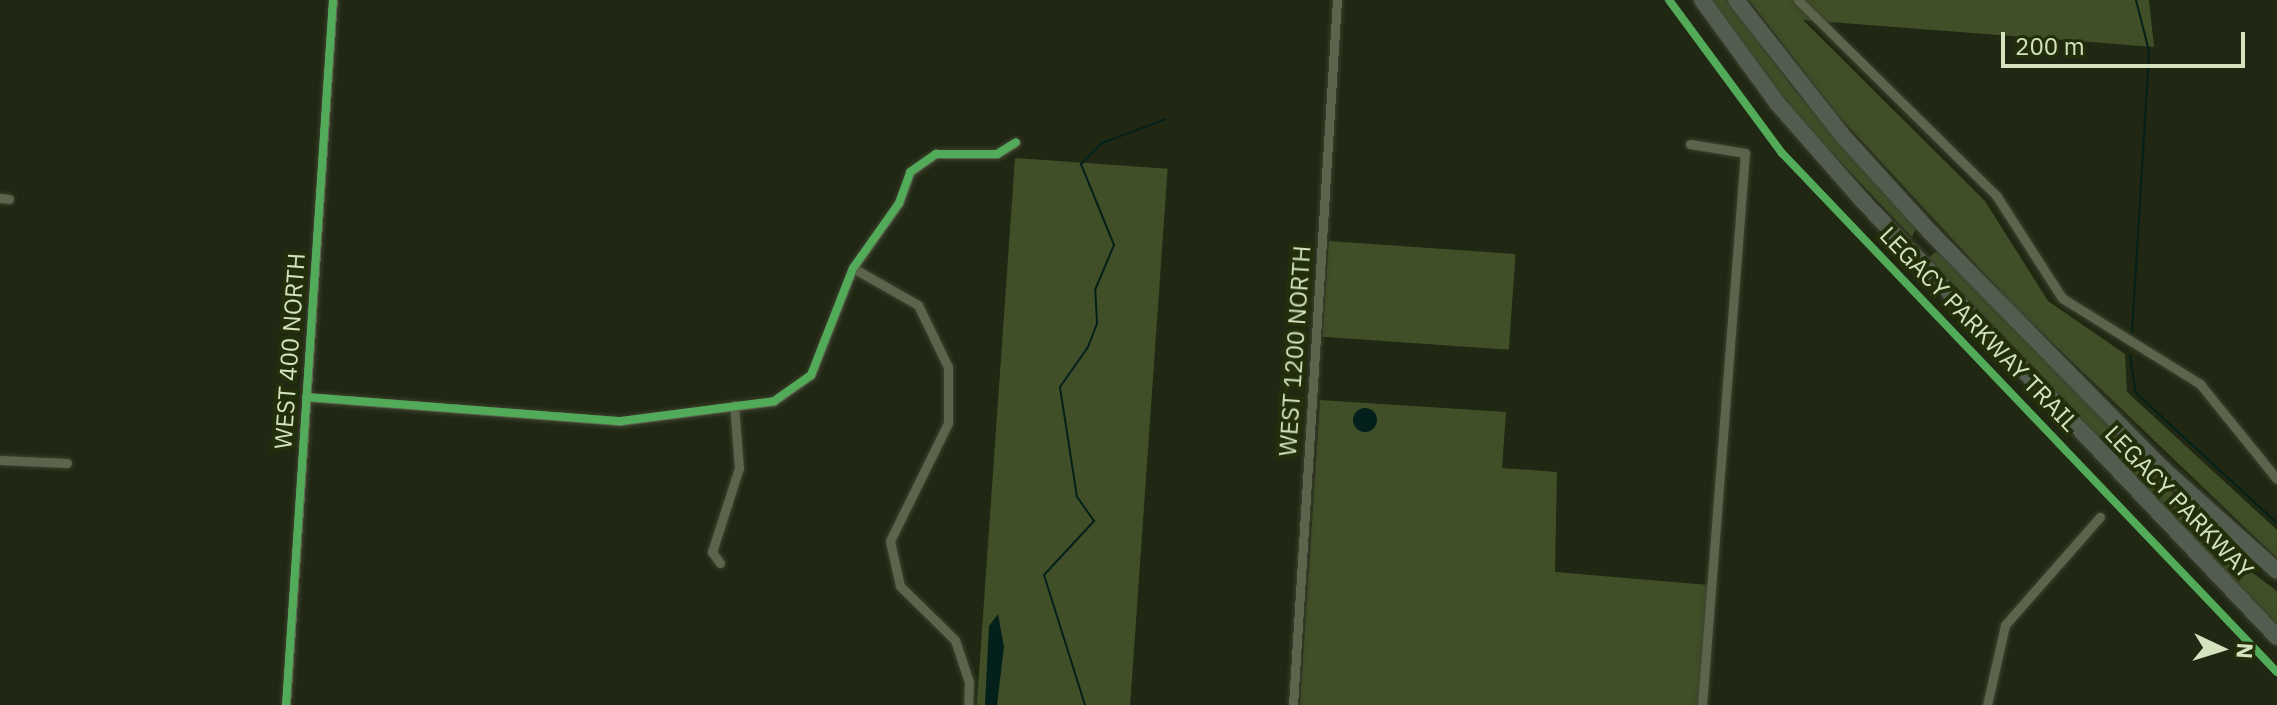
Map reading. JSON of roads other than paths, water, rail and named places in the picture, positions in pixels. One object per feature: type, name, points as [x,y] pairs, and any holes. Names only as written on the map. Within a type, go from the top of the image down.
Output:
[{"type":"highway","name":"LEGACY PARKWAY","points":[[1702,0],[1777,103],[1861,199],[2277,637]]},
{"type":"highway","name":"LEGACY PARKWAY","points":[[1736,0],[1843,136],[1932,234],[2151,458],[2277,571]]},
{"type":"street","name":"WEST 400 NORTH","points":[[286,705],[333,0]]},
{"type":"street","name":"WEST 1200 NORTH","points":[[1293,705],[1337,0]]},
{"type":"street","points":[[1798,0],[1996,195],[2062,298],[2200,384],[2277,479]]},
{"type":"street","points":[[306,397],[621,421],[774,401],[811,375],[853,268],[899,203],[910,172],[936,154],[997,154],[1016,142]]},
{"type":"street","points":[[1690,144],[1745,153],[1702,705]]},
{"type":"street","points":[[853,268],[918,305],[948,367],[948,423],[890,541],[900,586],[955,640],[969,682],[968,705]]},
{"type":"street","points":[[720,563],[712,552],[739,468],[734,405]]},
{"type":"street","points":[[0,460],[67,463]]},
{"type":"street","points":[[1987,705],[2005,625],[2100,517]]},
{"type":"water","points":[[1365,408],[1373,412],[1377,420],[1373,428],[1365,432],[1357,428],[1353,420],[1357,412]]},
{"type":"water","points":[[998,614],[1004,647],[997,705],[985,705],[989,626]]},
{"type":"waterway","points":[[2132,332],[2149,51],[2136,0]]},
{"type":"waterway","points":[[1085,705],[1044,575],[1094,521],[1077,497],[1060,387],[1088,347],[1097,323],[1095,290],[1114,245],[1081,164],[1102,143],[1166,119]]},
{"type":"waterway","points":[[2130,356],[2136,393],[2277,523]]}]
